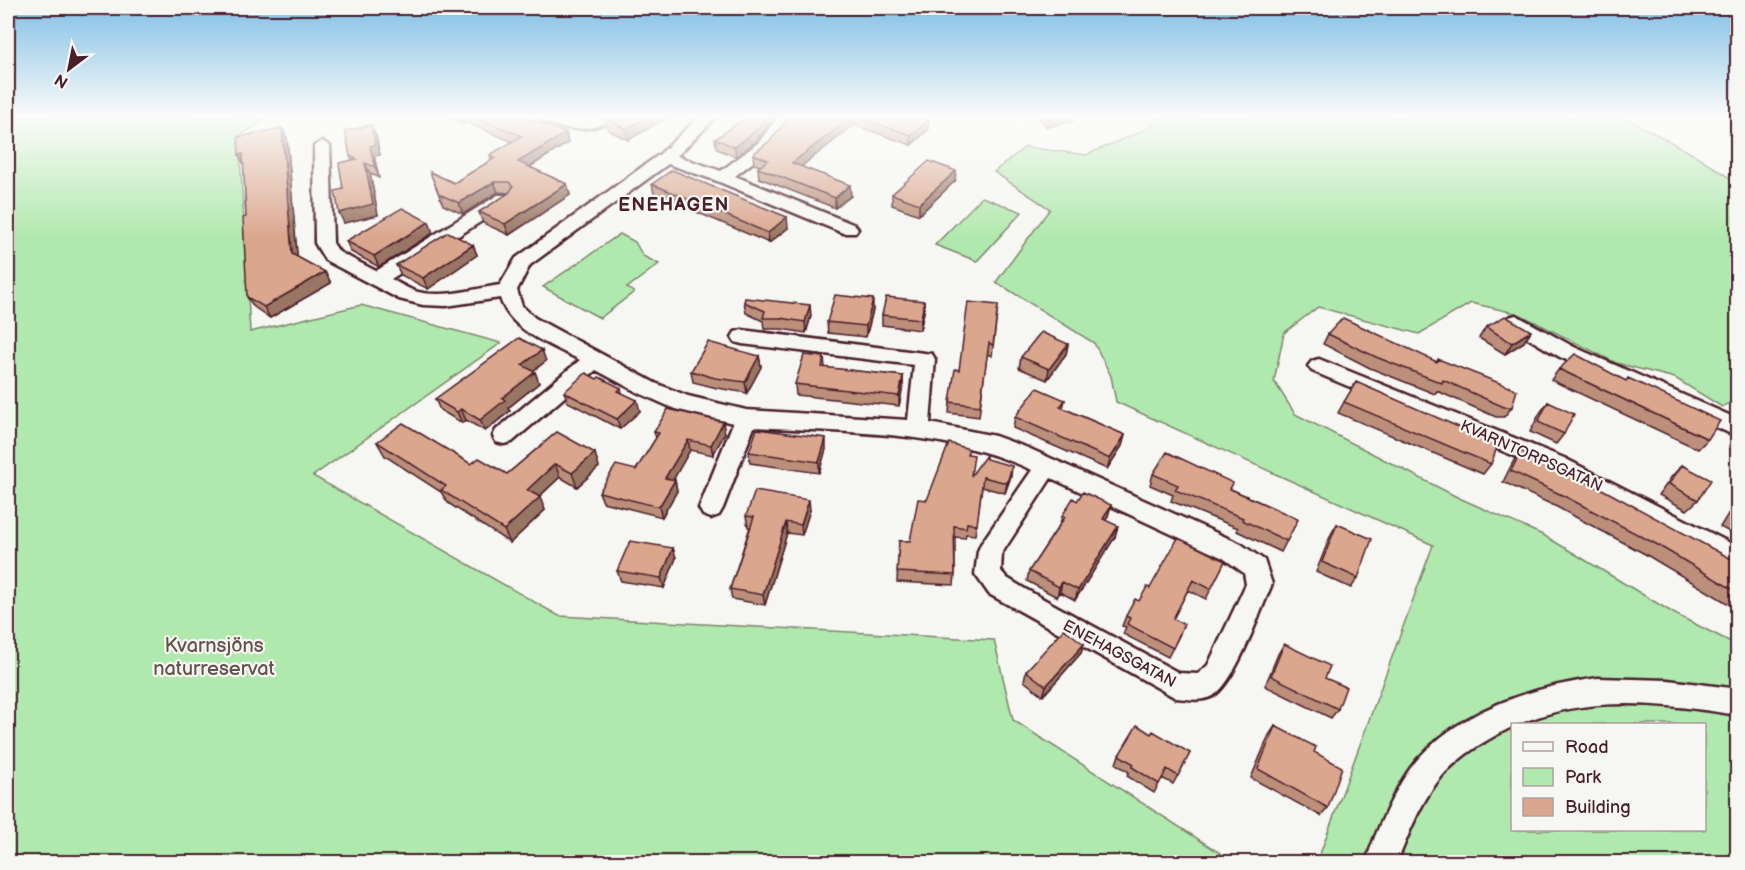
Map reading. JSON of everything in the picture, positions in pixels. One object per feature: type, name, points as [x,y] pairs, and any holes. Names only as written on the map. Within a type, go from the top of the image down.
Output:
[{"type":"street","points":[[322,157],[324,243],[332,256],[406,295],[423,299],[446,300],[507,290],[523,262],[541,247],[666,158],[723,177],[849,229]]},
{"type":"street","points":[[723,177],[750,157]]},
{"type":"street","points":[[376,280],[505,198]]},
{"type":"street","name":"ENEHAGSGATAN","points":[[507,290],[513,309],[528,323],[647,388],[683,403],[746,418],[918,429],[995,445],[1047,466],[1232,551],[1255,567],[1259,584],[1218,674],[1203,687],[1176,686],[998,586],[988,574],[990,551],[1047,466]]},
{"type":"street","points":[[1516,322],[1567,352],[1737,429]]},
{"type":"street","points":[[742,336],[925,360],[918,429]]},
{"type":"street","points":[[504,436],[594,360]]},
{"type":"street","name":"KVARNTORPSGATAN","points":[[1319,366],[1556,464],[1737,559]]},
{"type":"street","points":[[711,508],[746,418]]},
{"type":"street","points":[[1381,862],[1402,815],[1424,775],[1451,748],[1490,720],[1520,708],[1557,698],[1607,689],[1659,691],[1737,702]]},
{"type":"green space","name":"Kvarnsjöns naturreservat","points":[[8,157],[240,157],[250,332],[361,305],[501,343],[313,476],[559,616],[994,640],[1013,720],[1234,862],[8,862]]},
{"type":"green space","points":[[1013,157],[1697,157],[1737,183],[1737,399],[1722,407],[1675,378],[1616,363],[1519,314],[1471,303],[1419,334],[1318,307],[1284,333],[1274,381],[1295,414],[1459,498],[1545,536],[1675,614],[1737,645],[1737,862],[1317,862],[1433,545],[1116,402],[1111,376],[1094,343],[996,282],[1050,209],[994,172]]},
{"type":"green space","points":[[982,197],[1022,212],[977,261],[935,245]]},
{"type":"green space","points":[[620,234],[635,242],[643,256],[659,264],[627,288],[634,292],[600,318],[543,287]]},
{"type":"building","points":[[243,157],[284,157],[292,254],[325,272],[264,307],[247,297],[243,218],[246,217]]},
{"type":"building","points":[[351,157],[373,157],[375,167],[365,163],[373,204],[339,213],[335,191],[343,189],[339,163],[357,159]]},
{"type":"building","points":[[493,157],[527,157],[518,162],[567,184],[505,224],[479,212],[509,193],[513,187],[509,182],[494,182],[459,203],[439,194],[430,172],[454,183],[495,158]]},
{"type":"building","points":[[760,157],[800,157],[792,163],[850,185],[835,198],[758,168],[768,160]]},
{"type":"building","points":[[929,161],[956,171],[919,204],[892,194]]},
{"type":"building","points":[[672,170],[787,217],[768,233],[652,184]]},
{"type":"building","points":[[402,208],[429,222],[374,256],[346,241]]},
{"type":"building","points":[[448,232],[473,245],[423,278],[396,265]]},
{"type":"building","points":[[835,295],[873,299],[866,326],[827,322]]},
{"type":"building","points":[[886,297],[924,301],[921,319],[882,315]]},
{"type":"building","points":[[745,298],[810,305],[805,322],[763,318],[765,311],[744,302]]},
{"type":"building","points":[[968,302],[998,305],[993,345],[989,343],[980,406],[950,402],[955,369],[959,370]]},
{"type":"building","points":[[1505,316],[1531,331],[1512,343],[1486,327]]},
{"type":"building","points":[[1343,318],[1437,362],[1438,359],[1517,390],[1512,407],[1504,407],[1443,380],[1442,383],[1376,357],[1328,334]]},
{"type":"building","points":[[1041,332],[1068,344],[1049,369],[1021,357]]},
{"type":"building","points":[[519,338],[542,350],[522,365],[535,372],[502,398],[505,400],[480,420],[461,409],[457,412],[435,399]]},
{"type":"building","points":[[708,342],[759,356],[745,382],[715,378],[691,371]]},
{"type":"building","points":[[1575,354],[1626,381],[1628,378],[1720,421],[1708,439],[1559,369]]},
{"type":"building","points":[[804,355],[824,357],[822,367],[903,376],[899,396],[795,384]]},
{"type":"building","points":[[586,373],[621,388],[618,391],[637,400],[617,419],[564,392]]},
{"type":"building","points":[[1356,382],[1470,432],[1471,430],[1499,442],[1491,464],[1344,402]]},
{"type":"building","points":[[1037,388],[1065,400],[1060,407],[1125,435],[1110,459],[1015,417]]},
{"type":"building","points":[[1548,402],[1574,414],[1564,434],[1538,422]]},
{"type":"building","points":[[668,409],[723,422],[711,445],[688,440],[665,478],[675,480],[659,507],[599,492],[616,465],[636,470],[659,433],[654,432]]},
{"type":"building","points":[[403,423],[471,464],[479,458],[507,474],[557,432],[595,453],[572,473],[555,464],[527,490],[540,497],[504,530],[441,490],[446,486],[377,442]]},
{"type":"building","points":[[757,429],[826,438],[819,462],[749,452]]},
{"type":"building","points":[[949,443],[969,449],[967,454],[974,455],[971,476],[986,455],[986,459],[1012,466],[1007,483],[983,477],[977,525],[967,523],[966,528],[954,526],[955,575],[897,572],[899,541],[910,541],[918,499],[927,500]]},
{"type":"building","points":[[1521,451],[1600,488],[1737,562],[1737,592],[1656,544],[1511,471]]},
{"type":"building","points":[[1167,452],[1233,483],[1230,489],[1298,519],[1287,541],[1242,520],[1243,518],[1175,490],[1178,485],[1153,474]]},
{"type":"building","points":[[1682,465],[1711,480],[1698,500],[1669,484]]},
{"type":"building","points":[[755,491],[809,500],[801,525],[786,522],[763,595],[730,589],[754,517],[746,516]]},
{"type":"building","points":[[1083,492],[1111,505],[1103,519],[1118,526],[1078,590],[1062,582],[1059,587],[1029,571],[1065,517],[1062,516],[1073,498],[1077,501]]},
{"type":"building","points":[[1737,506],[1737,520],[1731,516]]},
{"type":"building","points":[[1337,524],[1372,539],[1358,578],[1322,562]]},
{"type":"building","points":[[1178,538],[1225,561],[1211,589],[1193,580],[1173,619],[1184,624],[1173,648],[1127,624],[1130,618],[1126,616],[1135,599],[1139,601],[1147,587],[1150,588]]},
{"type":"building","points":[[630,541],[673,548],[661,578],[617,571]]},
{"type":"building","points":[[1064,629],[1084,644],[1046,686],[1026,671]]},
{"type":"building","points":[[1284,644],[1330,666],[1325,678],[1346,687],[1338,709],[1271,676]]},
{"type":"building","points":[[1137,725],[1151,734],[1153,731],[1190,753],[1178,776],[1167,769],[1159,784],[1132,767],[1134,764],[1119,755]]},
{"type":"building","points":[[1275,726],[1316,747],[1314,752],[1342,767],[1328,808],[1258,769]]},
{"type":"district","name":"ENEHAGEN","points":[[674,205]]}]
